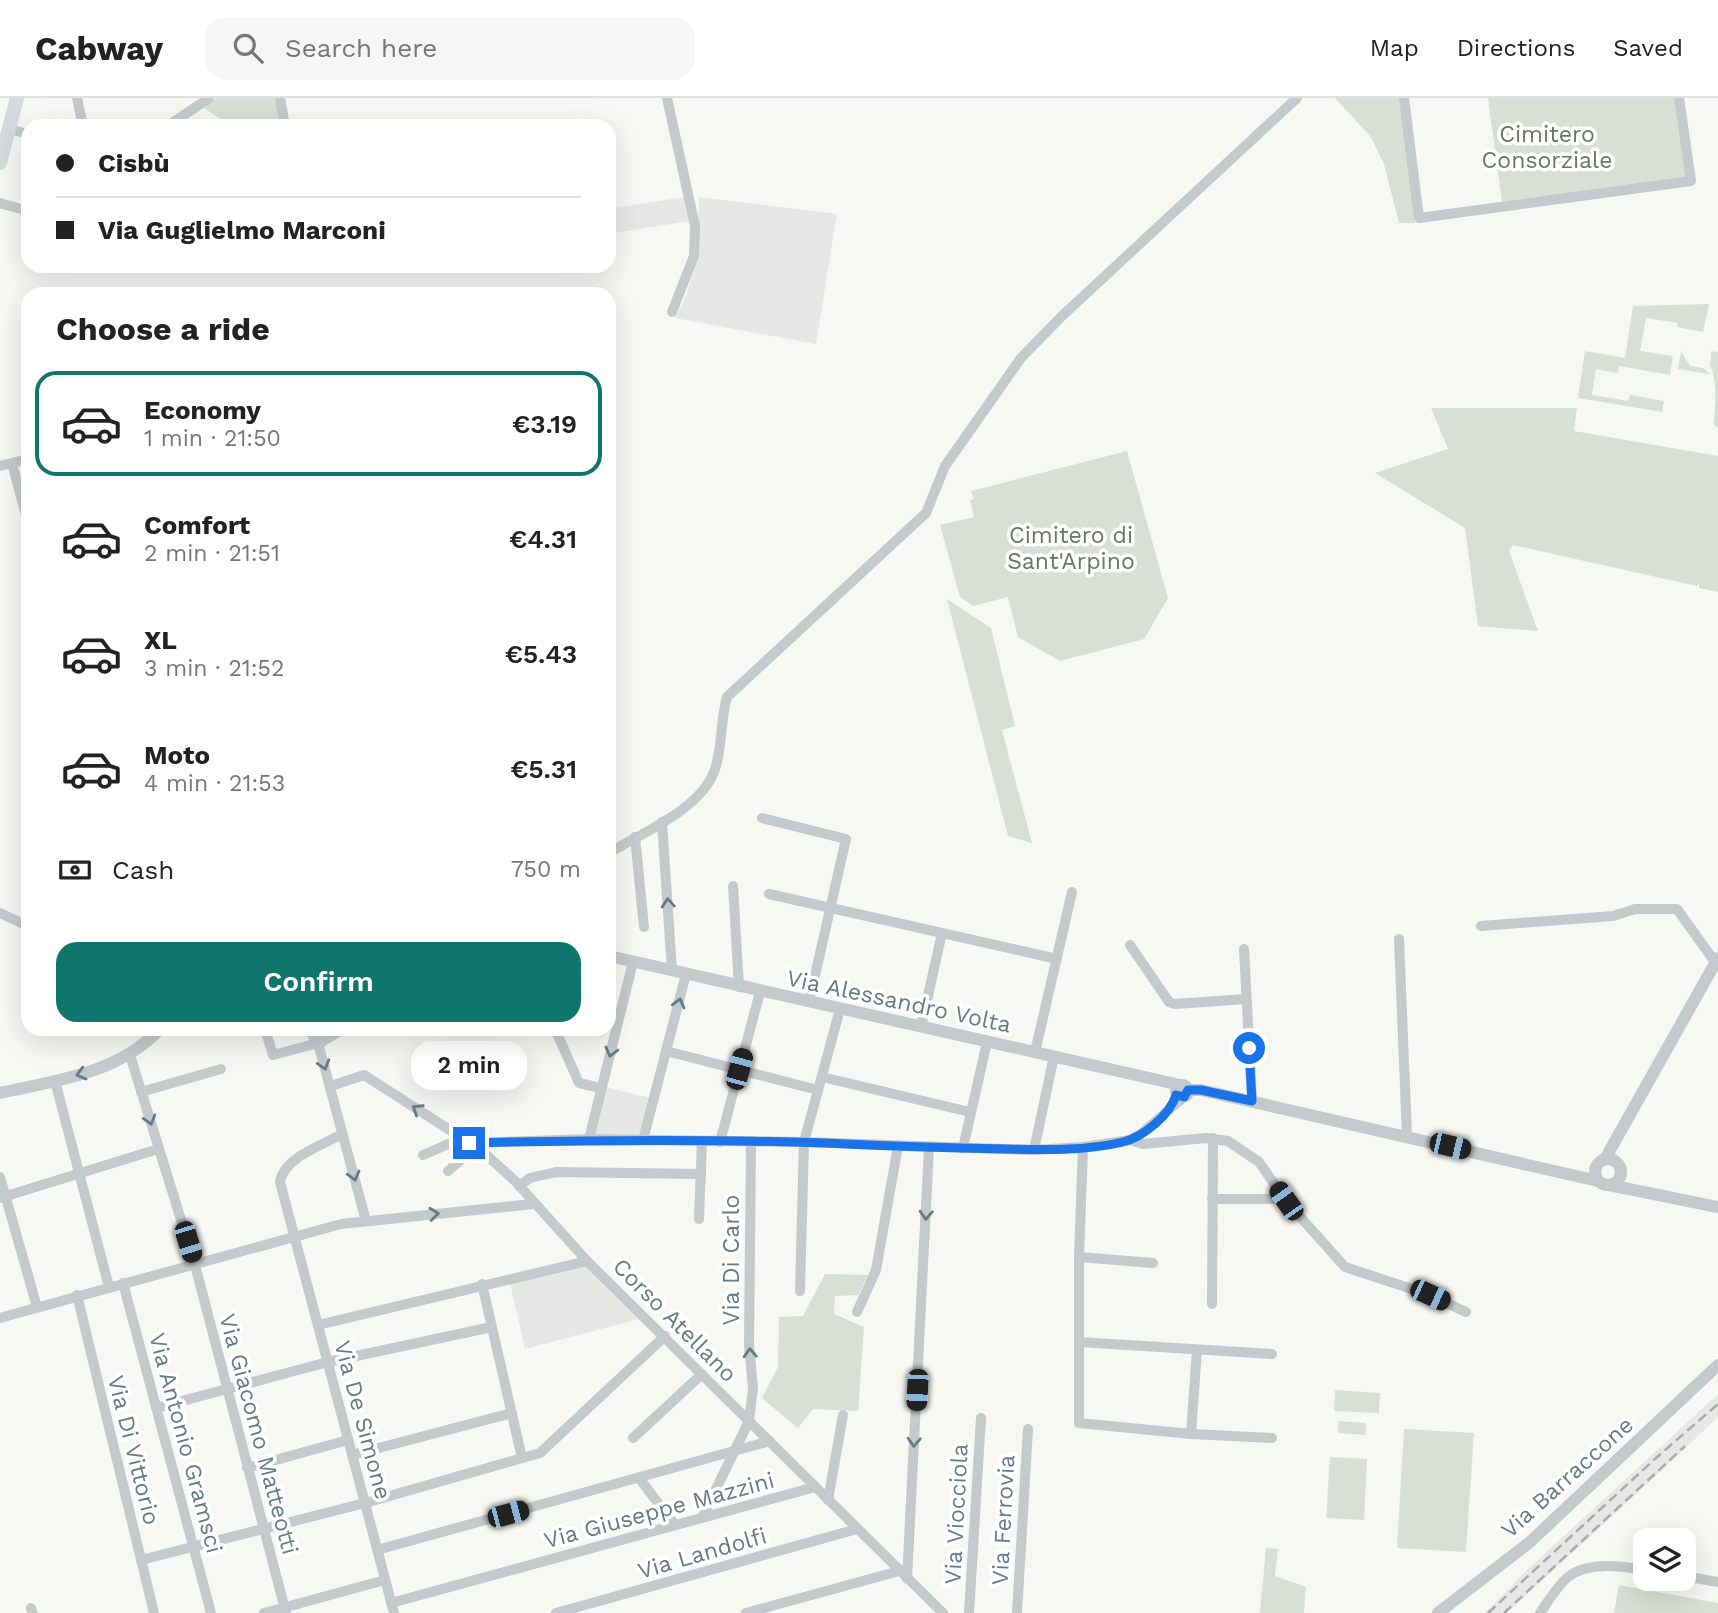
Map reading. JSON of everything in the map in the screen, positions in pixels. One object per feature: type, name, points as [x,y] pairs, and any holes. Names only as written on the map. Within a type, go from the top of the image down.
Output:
[{"type":"main road","points":[[0,163],[17,98]]},
{"type":"street","points":[[77,98],[82,119]]},
{"type":"street","points":[[178,119],[209,98]]},
{"type":"street","points":[[280,98],[284,119]]},
{"type":"street","points":[[667,98],[695,226],[694,256],[672,312]]},
{"type":"street","points":[[616,849],[692,803],[714,773],[720,751],[727,697],[926,513],[945,466],[1021,358],[1062,316],[1297,98]]},
{"type":"street","points":[[1405,98],[1419,218],[1690,181],[1679,98]]},
{"type":"street","points":[[0,203],[21,209]]},
{"type":"street","points":[[0,466],[21,461]]},
{"type":"street","points":[[12,463],[21,497]]},
{"type":"street","points":[[762,818],[846,838],[810,1002]]},
{"type":"street","points":[[662,822],[672,971]]},
{"type":"street","points":[[635,837],[644,927]]},
{"type":"street","points":[[733,886],[739,987]]},
{"type":"street","points":[[1035,1052],[1072,892]]},
{"type":"street","points":[[769,894],[1056,959]]},
{"type":"street","points":[[1481,926],[1613,916],[1635,909],[1677,909],[1717,960],[1627,1120],[1609,1166],[1595,1174],[1604,1183],[1616,1181],[1609,1166]]},
{"type":"street","points":[[0,913],[21,923]]},
{"type":"street","points":[[921,1027],[942,933]]},
{"type":"street","points":[[1399,939],[1407,1136]]},
{"type":"street","points":[[1130,945],[1169,1002],[1175,1004],[1247,999]]},
{"type":"street","points":[[1244,949],[1252,1101]]},
{"type":"street","name":"Via Alessandro Volta","points":[[616,958],[1054,1056],[1180,1094],[1201,1090],[1718,1207]]},
{"type":"street","points":[[616,1029],[633,962]]},
{"type":"street","points":[[643,1140],[686,974]]},
{"type":"street","points":[[720,1142],[760,992]]},
{"type":"street","points":[[800,1291],[804,1142],[841,1009]]},
{"type":"street","points":[[0,1093],[107,1067],[145,1045],[153,1036]]},
{"type":"street","points":[[267,1036],[273,1055],[318,1043],[330,1036]]},
{"type":"street","points":[[314,1036],[331,1086],[366,1221]]},
{"type":"street","points":[[558,1036],[579,1083],[601,1088]]},
{"type":"street","points":[[589,1139],[614,1036]]},
{"type":"street","points":[[963,1148],[987,1042]]},
{"type":"street","points":[[666,1051],[818,1090]]},
{"type":"street","name":"Via Giacomo Matteotti","points":[[130,1055],[195,1265],[285,1610]]},
{"type":"street","points":[[1034,1150],[1054,1056]]},
{"type":"street","points":[[141,1091],[221,1069]]},
{"type":"street","name":"Corso Atellano","points":[[331,1086],[364,1075],[491,1159],[587,1261],[943,1613]]},
{"type":"street","points":[[822,1077],[970,1112]]},
{"type":"street","points":[[55,1081],[109,1287]]},
{"type":"street","points":[[423,1155],[469,1143],[589,1139],[804,1142],[1034,1150],[1083,1147],[1130,1140],[1142,1133],[1180,1094]]},
{"type":"street","name":"Via De Simone","points":[[342,1134],[301,1156],[280,1178],[392,1608]]},
{"type":"street","points":[[1130,1140],[1143,1144],[1213,1138],[1228,1141],[1259,1162],[1286,1201],[1345,1267],[1427,1294],[1466,1312]]},
{"type":"street","points":[[1212,1304],[1213,1138]]},
{"type":"street","points":[[699,1219],[702,1141]]},
{"type":"street","name":"Via Di Carlo","points":[[749,1420],[753,1388],[750,1345],[751,1141]]},
{"type":"street","points":[[489,1142],[491,1159]]},
{"type":"street","points":[[448,1171],[469,1143]]},
{"type":"street","points":[[857,1312],[876,1270],[898,1146]]},
{"type":"street","points":[[907,1579],[929,1147]]},
{"type":"street","points":[[1083,1147],[1079,1257],[1079,1423],[1191,1434],[1272,1438]]},
{"type":"street","points":[[3,1197],[158,1149]]},
{"type":"street","name":"Via Alessandro Volta","points":[[1557,1170],[1609,1166],[1629,1186],[1639,1190]]},
{"type":"street","points":[[519,1186],[530,1178],[556,1172],[701,1174]]},
{"type":"street","points":[[0,1177],[3,1197],[37,1307]]},
{"type":"street","points":[[1212,1199],[1273,1199]]},
{"type":"street","points":[[0,1318],[341,1224],[533,1204]]},
{"type":"street","points":[[1079,1257],[1153,1263]]},
{"type":"street","points":[[318,1325],[587,1261]]},
{"type":"street","name":"Via Antonio Gramsci","points":[[123,1283],[211,1613]]},
{"type":"street","points":[[482,1284],[522,1458]]},
{"type":"street","name":"Via Di Vittorio","points":[[77,1296],[153,1613]]},
{"type":"street","points":[[156,1408],[328,1362],[492,1326]]},
{"type":"street","points":[[141,1560],[365,1503],[540,1453],[664,1336]]},
{"type":"street","points":[[1079,1342],[1272,1354]]},
{"type":"street","points":[[1191,1434],[1197,1350]]},
{"type":"street","name":"Via Barraccone","points":[[1438,1613],[1530,1542],[1718,1365]]},
{"type":"street","points":[[633,1438],[702,1374]]},
{"type":"street","points":[[352,1455],[512,1413]]},
{"type":"street","points":[[828,1500],[843,1415]]},
{"type":"street","name":"Via Viocciola","points":[[969,1613],[981,1418]]},
{"type":"street","points":[[702,1518],[749,1420]]},
{"type":"street","name":"Via Ferrovia","points":[[1017,1613],[1028,1429]]},
{"type":"street","points":[[247,1468],[348,1440]]},
{"type":"street","points":[[377,1550],[769,1441]]},
{"type":"street","points":[[639,1478],[675,1525]]},
{"type":"street","name":"Via Giuseppe Mazzini","points":[[392,1608],[815,1487]]},
{"type":"street","name":"Via Landolfi","points":[[556,1613],[857,1529]]},
{"type":"street","points":[[1540,1613],[1565,1578],[1608,1565],[1633,1568]]},
{"type":"street","points":[[746,1613],[899,1571]]},
{"type":"street","points":[[1696,1578],[1718,1582]]},
{"type":"street","points":[[264,1613],[285,1610],[385,1580]]},
{"type":"shaded area","points":[[684,197],[689,221],[616,233],[616,208]]},
{"type":"shaded area","points":[[699,197],[837,214],[816,344],[675,318],[684,301],[698,259]]},
{"type":"shaded area","points":[[606,1087],[650,1098],[641,1137],[595,1136]]},
{"type":"shaded area","points":[[586,1265],[639,1319],[525,1349],[510,1283]]},
{"type":"shaded area","points":[[1718,1394],[1718,1417],[1658,1474],[1507,1613],[1485,1613],[1528,1569]]},
{"type":"green space","points":[[216,98],[277,98],[280,119],[220,119],[204,108]]},
{"type":"green space","points":[[1335,98],[1400,98],[1415,223],[1399,223],[1384,164],[1371,137]]},
{"type":"green space","name":"Cimitero Consorziale","points":[[1488,98],[1674,98],[1686,178],[1502,202]]},
{"type":"green space","points":[[1709,304],[1703,332],[1677,327],[1678,323],[1646,318],[1640,351],[1673,356],[1670,375],[1619,366],[1618,373],[1596,369],[1592,395],[1628,401],[1630,395],[1664,401],[1662,412],[1578,398],[1585,351],[1625,358],[1633,306]]},
{"type":"green space","points":[[1681,351],[1690,366],[1703,368],[1710,374],[1678,369]]},
{"type":"green space","points":[[1711,351],[1718,352],[1718,428],[1714,425],[1715,394],[1710,365]]},
{"type":"green space","points":[[1431,408],[1577,408],[1574,431],[1718,456],[1718,592],[1699,588],[1699,581],[1697,586],[1513,545],[1509,551],[1538,631],[1478,626],[1465,528],[1375,473],[1448,449]]},
{"type":"green space","name":"Cimitero di Sant'Arpino","points":[[1127,451],[1168,598],[1144,639],[1060,661],[1018,637],[1008,597],[973,606],[960,597],[940,525],[974,517],[971,491]]},
{"type":"green space","points":[[947,599],[991,628],[1015,726],[1002,730],[1032,843],[1008,836]]},
{"type":"green space","points":[[825,1274],[868,1275],[858,1295],[835,1296],[834,1314],[864,1327],[858,1411],[813,1409],[798,1428],[762,1398],[778,1367],[779,1317],[803,1316]]},
{"type":"green space","points":[[1335,1390],[1380,1393],[1379,1413],[1334,1411]]},
{"type":"green space","points":[[1339,1421],[1366,1423],[1365,1435],[1338,1433]]},
{"type":"green space","points":[[1404,1429],[1474,1433],[1466,1552],[1397,1548]]},
{"type":"green space","points":[[1330,1457],[1367,1459],[1364,1520],[1326,1518]]},
{"type":"green space","points":[[1266,1548],[1278,1549],[1275,1576],[1306,1587],[1304,1613],[1260,1613]]},
{"type":"green space","points":[[1619,1585],[1633,1588],[1633,1591],[1652,1591],[1718,1603],[1718,1613],[1614,1613]]},
{"type":"railway","points":[[1488,1613],[1718,1404]]},
{"type":"railway","points":[[1504,1613],[1685,1446]]},
{"type":"route","points":[[469,1143],[589,1139],[751,1141],[1034,1150],[1110,1144],[1130,1140],[1142,1133],[1173,1105],[1176,1095],[1184,1097],[1188,1090],[1201,1090],[1252,1101],[1249,1048]]}]
